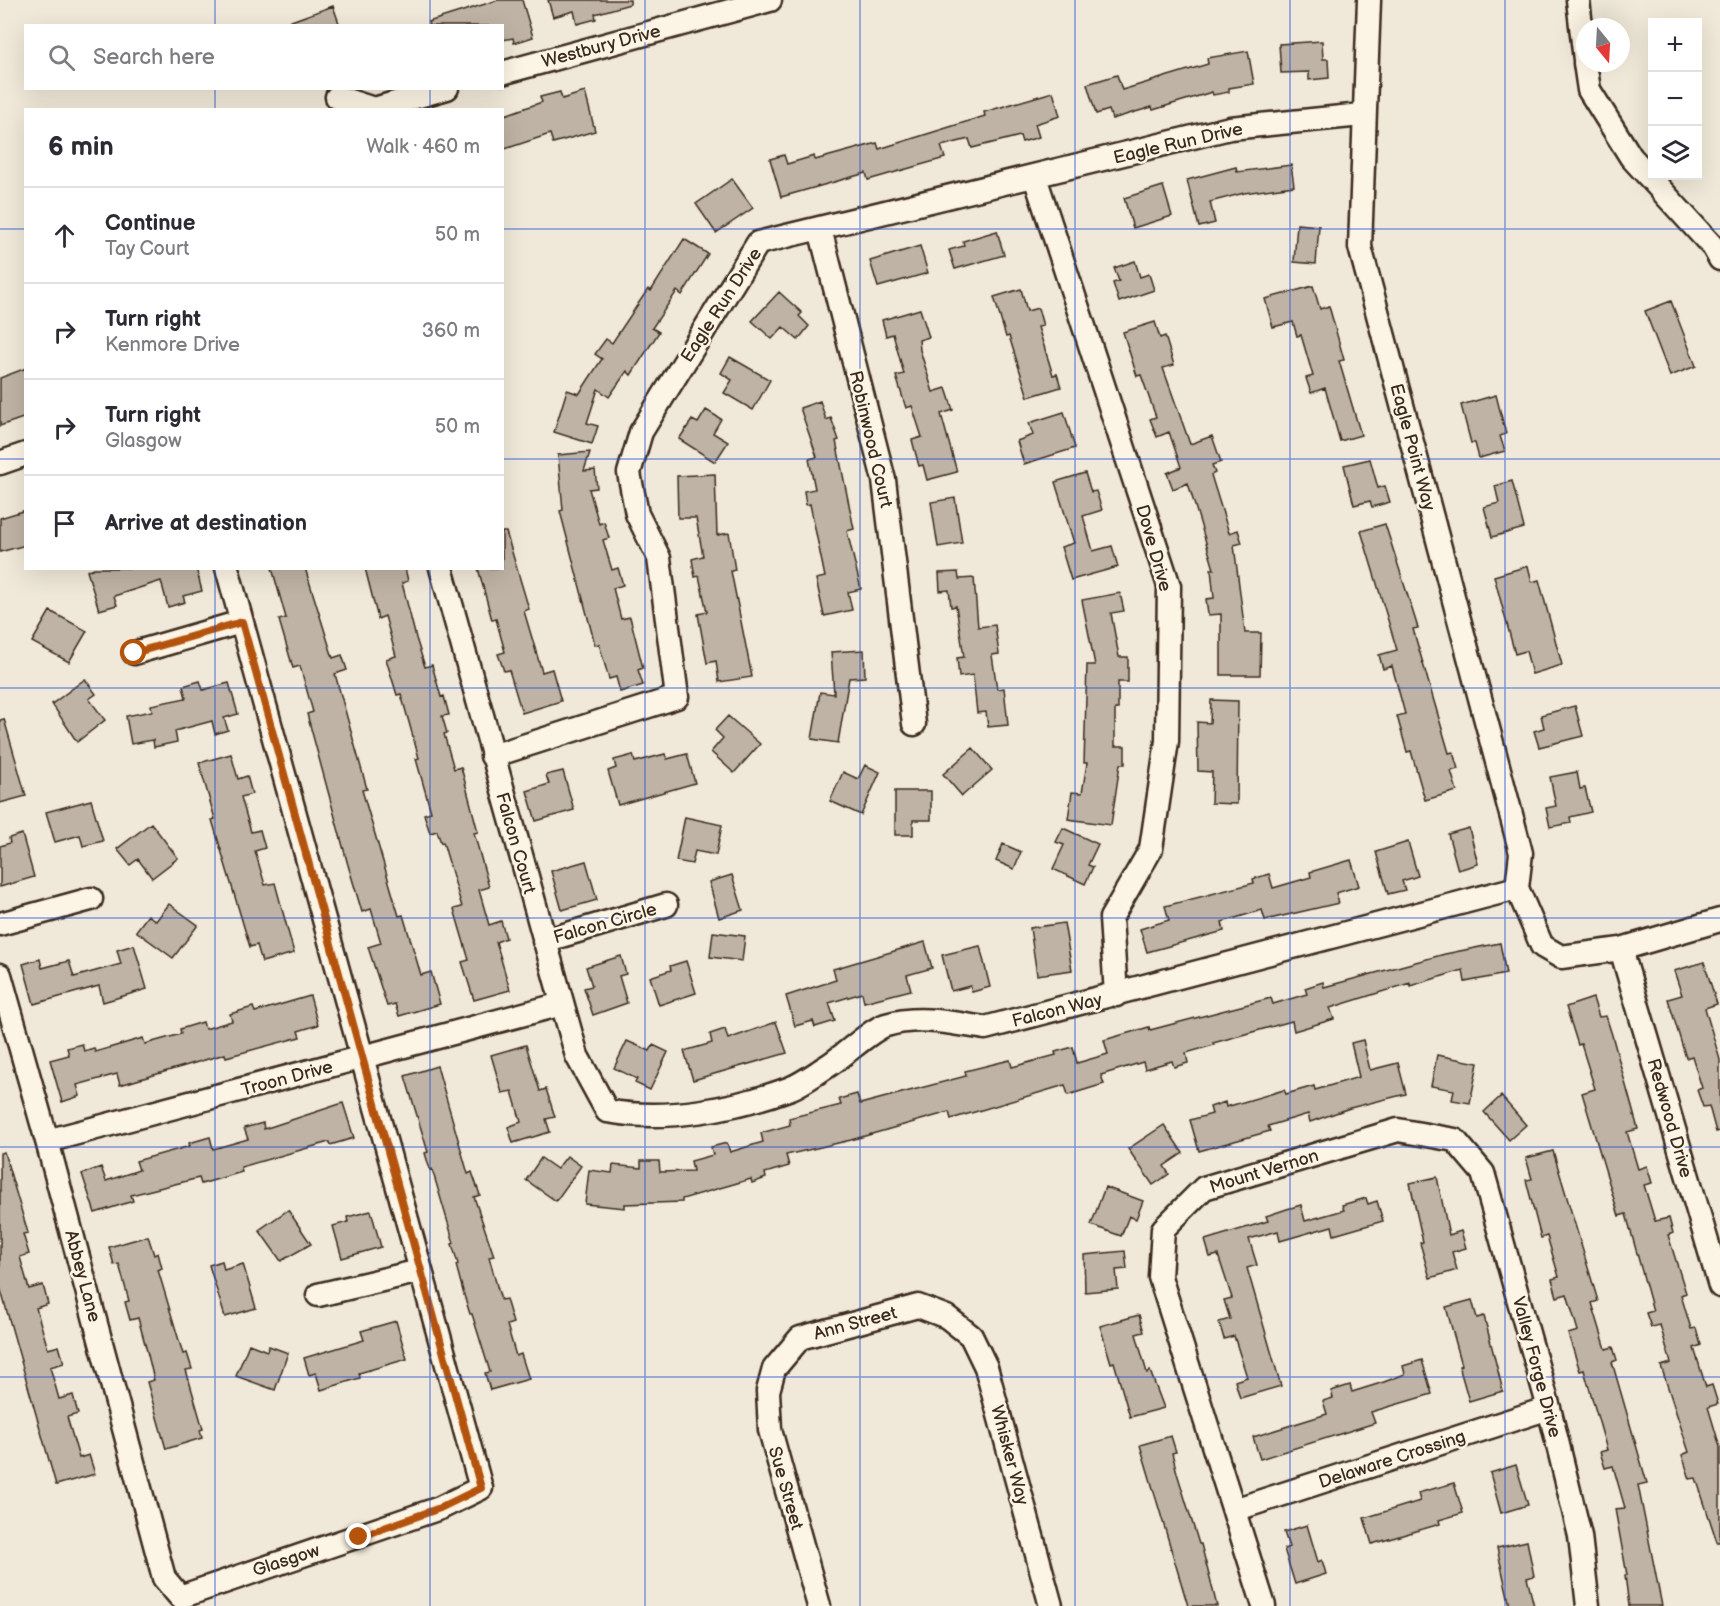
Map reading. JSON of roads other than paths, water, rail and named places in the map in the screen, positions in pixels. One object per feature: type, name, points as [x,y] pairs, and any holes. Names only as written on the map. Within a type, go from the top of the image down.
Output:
[{"type":"street","name":"Eagle Point Way","points":[[1369,0],[1362,115],[1360,247],[1521,853],[1517,888]]},
{"type":"street","points":[[1578,0],[1580,18]]},
{"type":"street","name":"Westbury Drive","points":[[504,72],[757,2]]},
{"type":"street","points":[[1586,72],[1588,90],[1630,157],[1714,248],[1720,259]]},
{"type":"street","points":[[377,108],[440,90]]},
{"type":"street","points":[[337,97],[371,108]]},
{"type":"street","name":"Eagle Run Drive","points":[[492,756],[677,697],[660,558],[637,514],[629,472],[641,432],[758,243],[1230,128],[1362,115]]},
{"type":"street","name":"Dove Drive","points":[[1035,177],[1168,586],[1167,741],[1151,849],[1111,918],[1116,995]]},
{"type":"street","name":"Robinwood Court","points":[[820,229],[884,480],[914,724]]},
{"type":"street","points":[[0,463],[24,455]]},
{"type":"street","points":[[228,570],[420,1271],[318,1295]]},
{"type":"street","name":"Falcon Court","points":[[442,570],[576,1056],[607,1111]]},
{"type":"street","points":[[134,653],[242,622]]},
{"type":"street","points":[[1517,888],[1542,946],[1561,957],[1621,950],[1720,920]]},
{"type":"street","name":"Falcon Way","points":[[607,1111],[631,1115],[672,1116],[721,1106],[792,1087],[839,1059],[884,1026],[917,1018],[985,1028],[1517,888]]},
{"type":"street","points":[[0,924],[91,899]]},
{"type":"street","name":"Falcon Circle","points":[[544,940],[666,905]]},
{"type":"street","name":"Redwood Drive","points":[[1621,950],[1720,1286]]},
{"type":"street","name":"Abbey Lane","points":[[0,975],[164,1578]]},
{"type":"street","name":"Troon Drive","points":[[47,1141],[562,1004]]},
{"type":"street","name":"Mount Vernon","points":[[1264,1606],[1160,1277],[1163,1229],[1204,1188],[1398,1130],[1455,1140]]},
{"type":"street","name":"Valley Forge Drive","points":[[1455,1140],[1483,1173],[1549,1408],[1580,1536],[1588,1606]]},
{"type":"street","name":"Glasgow","points":[[164,1578],[180,1597],[440,1508],[481,1488],[420,1271]]},
{"type":"street","name":"Ann Street","points":[[774,1369],[800,1338],[918,1306],[947,1317]]},
{"type":"street","name":"Whisker Way","points":[[947,1317],[971,1336],[986,1366],[1051,1606]]},
{"type":"street","name":"Sue Street","points":[[774,1369],[768,1391],[770,1430],[819,1606]]},
{"type":"street","name":"Delaware Crossing","points":[[1234,1510],[1549,1408]]}]
